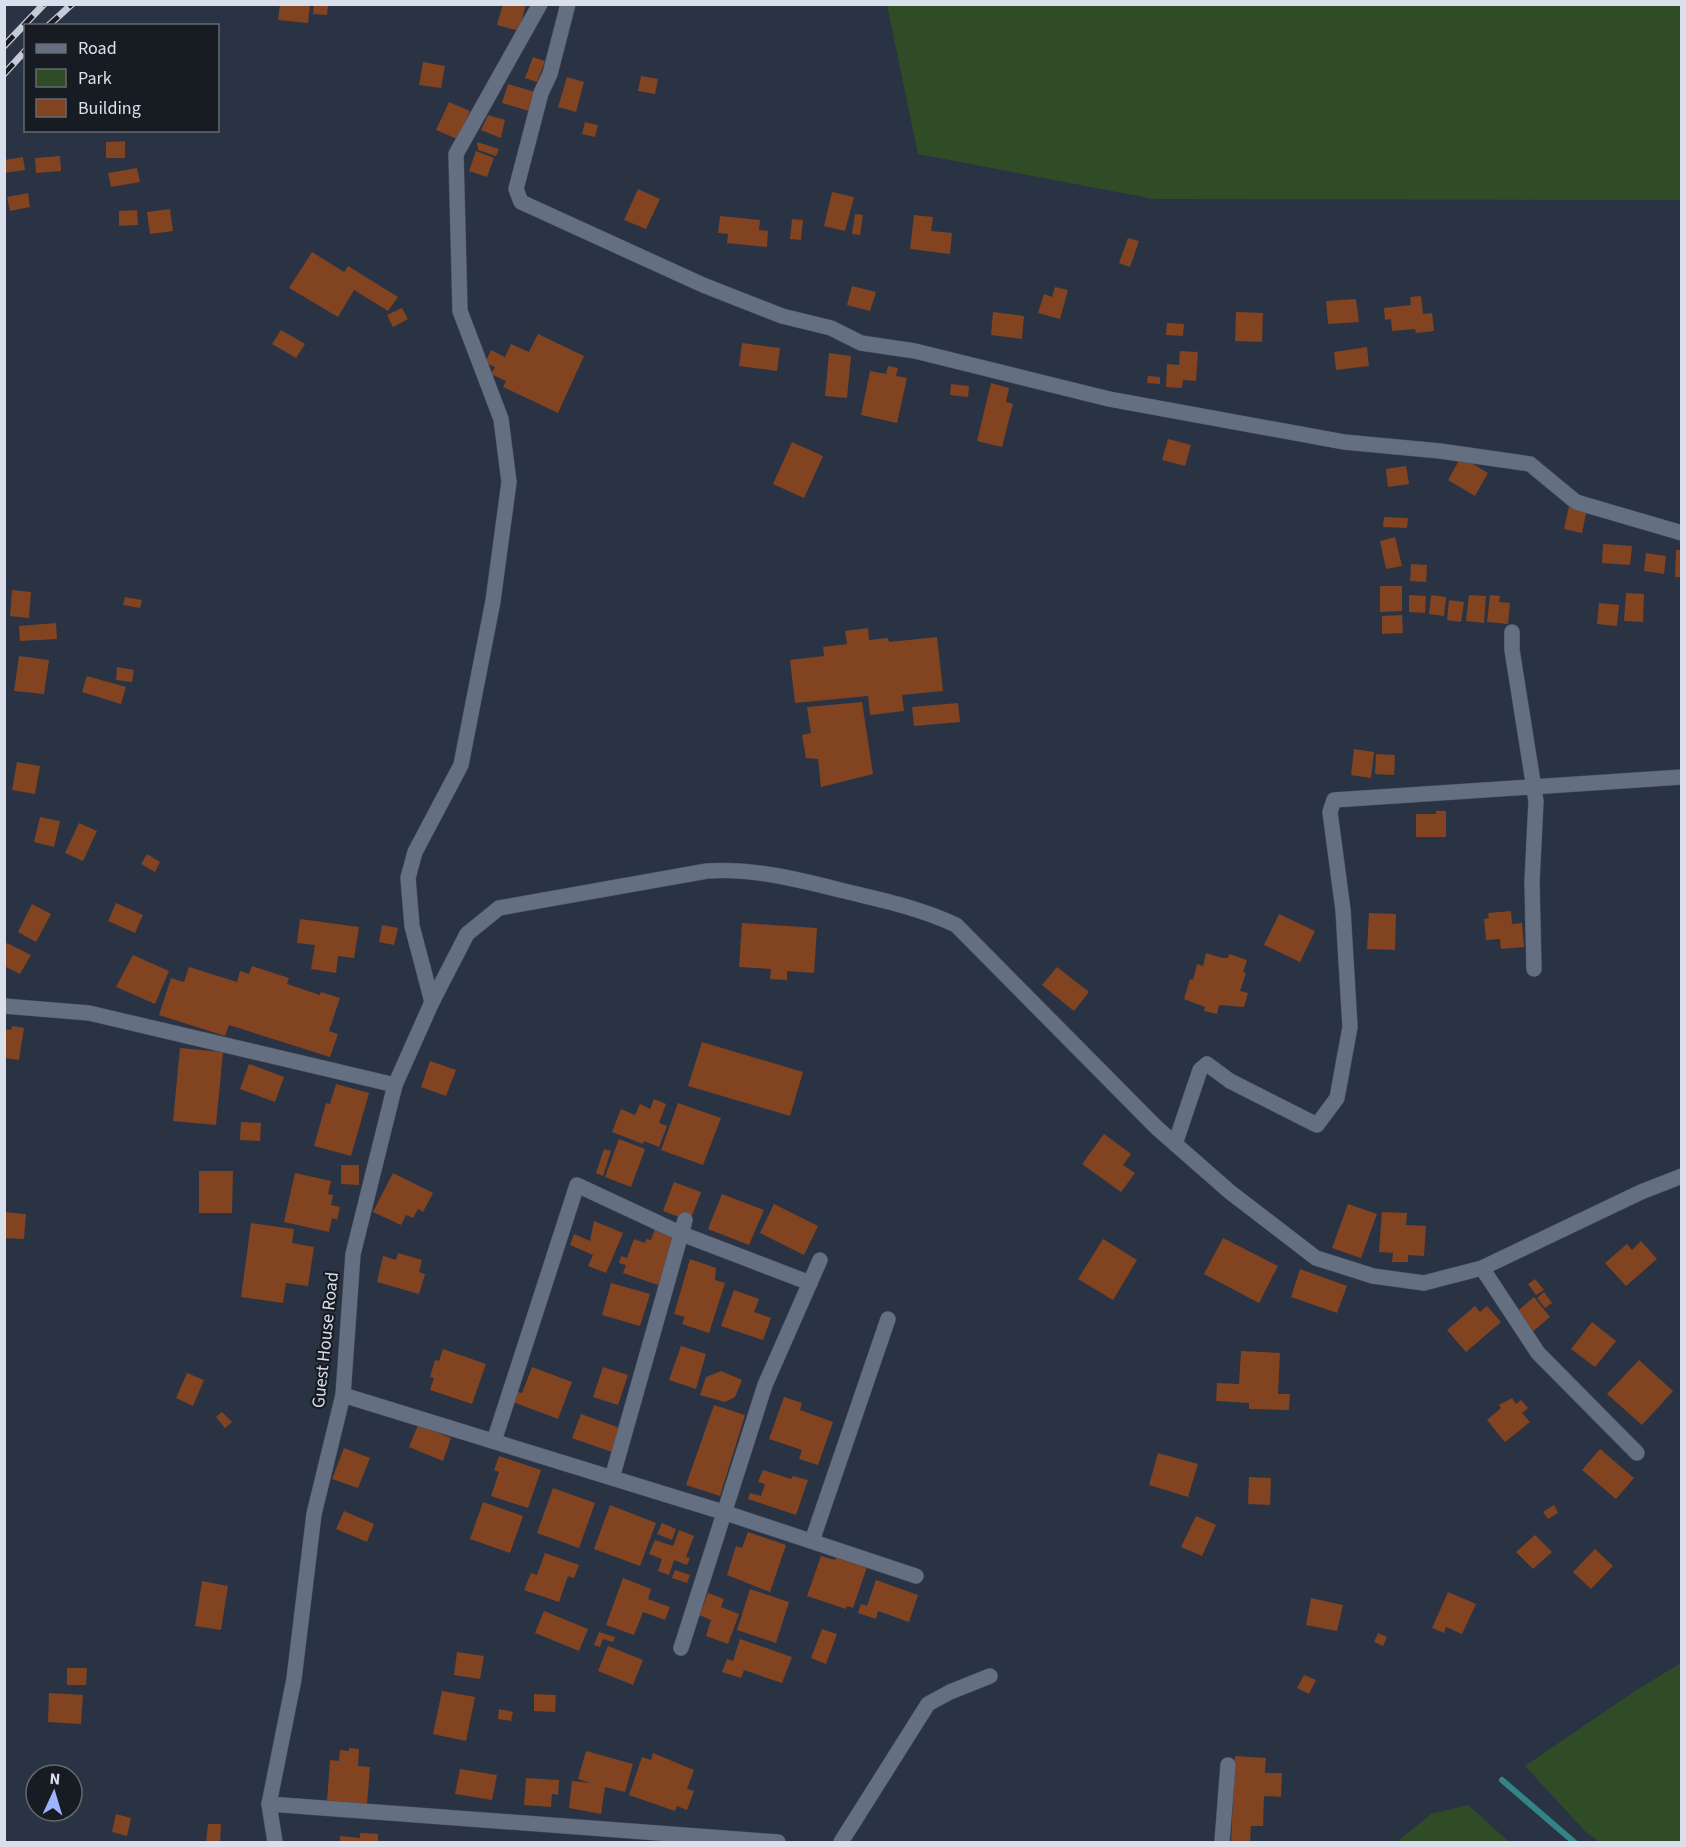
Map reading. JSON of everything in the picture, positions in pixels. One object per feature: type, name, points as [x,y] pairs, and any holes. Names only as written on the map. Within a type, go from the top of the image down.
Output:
[{"type":"street","points":[[432,1002],[412,927],[408,878],[415,852],[461,765],[493,601],[509,482],[501,419],[460,312],[456,153],[540,4]]},
{"type":"street","points":[[568,4],[550,74],[541,93],[516,189],[521,202],[703,285],[782,316],[831,328],[861,343],[915,351],[1109,399],[1344,442],[1450,452],[1530,464],[1576,502],[1682,533]]},
{"type":"street","points":[[1512,632],[1512,650],[1536,801],[1532,882],[1534,969]]},
{"type":"street","points":[[1682,777],[1334,800],[1330,812],[1343,910],[1350,1027],[1337,1098],[1317,1125],[1230,1081],[1207,1064],[1200,1070],[1175,1144],[1230,1192],[1316,1258],[1373,1276],[1424,1283],[1482,1268],[1641,1192],[1682,1176]]},
{"type":"street","name":"Guest House Road","points":[[275,1842],[269,1804],[294,1679],[314,1514],[343,1395],[353,1254],[395,1085],[466,933],[499,908],[707,871],[736,869],[805,881],[920,909],[956,925],[1175,1144]]},
{"type":"street","points":[[4,1006],[89,1013],[395,1085]]},
{"type":"street","points":[[494,1441],[578,1185],[683,1227],[810,1283]]},
{"type":"street","points":[[612,1478],[683,1227]]},
{"type":"street","points":[[681,1648],[765,1385],[820,1260]]},
{"type":"street","points":[[1482,1268],[1539,1353],[1636,1453]]},
{"type":"street","points":[[812,1541],[888,1319]]},
{"type":"street","points":[[343,1395],[726,1513],[916,1576]]},
{"type":"street","points":[[841,1842],[928,1704],[950,1692],[990,1676]]},
{"type":"street","points":[[1222,1842],[1228,1765]]},
{"type":"street","points":[[269,1804],[778,1842]]},
{"type":"green space","points":[[887,5],[1681,5],[1681,200],[1154,199],[918,154]]},
{"type":"green space","points":[[1681,1663],[1681,1842],[1599,1842],[1585,1831],[1525,1766],[1635,1691]]},
{"type":"green space","points":[[1468,1805],[1509,1842],[1397,1842],[1431,1814]]},
{"type":"building","points":[[280,4],[310,4],[308,23],[278,20]]},
{"type":"building","points":[[314,4],[328,4],[327,15],[313,14]]},
{"type":"building","points":[[503,4],[526,4],[519,31],[497,25]]},
{"type":"building","points":[[533,57],[545,61],[537,82],[525,78]]},
{"type":"building","points":[[423,62],[445,66],[441,88],[419,85]]},
{"type":"building","points":[[641,76],[658,79],[655,94],[638,91]]},
{"type":"building","points":[[567,77],[584,82],[576,112],[558,107]]},
{"type":"building","points":[[508,84],[535,92],[529,111],[502,103]]},
{"type":"building","points":[[449,102],[470,111],[457,139],[436,130]]},
{"type":"building","points":[[488,115],[505,120],[501,138],[481,130]]},
{"type":"building","points":[[585,122],[598,125],[595,137],[582,134]]},
{"type":"building","points":[[125,141],[125,158],[106,158],[106,142]]},
{"type":"building","points":[[477,142],[499,149],[496,156],[478,150]]},
{"type":"building","points":[[476,151],[494,158],[487,177],[469,171]]},
{"type":"building","points":[[60,156],[61,171],[36,173],[35,158]]},
{"type":"building","points":[[23,157],[25,170],[4,173],[4,160]]},
{"type":"building","points":[[137,168],[140,182],[111,187],[108,173]]},
{"type":"building","points":[[638,189],[660,199],[646,229],[624,220]]},
{"type":"building","points":[[832,192],[854,197],[845,231],[824,226]]},
{"type":"building","points":[[28,193],[30,207],[10,211],[7,197]]},
{"type":"building","points":[[170,209],[173,231],[150,234],[147,212]]},
{"type":"building","points":[[137,210],[138,225],[119,226],[119,211]]},
{"type":"building","points":[[855,214],[863,215],[860,235],[852,234]]},
{"type":"building","points":[[914,215],[933,217],[931,231],[952,233],[950,254],[910,249]]},
{"type":"building","points":[[720,216],[760,220],[759,230],[768,231],[767,247],[727,243],[728,234],[718,233]]},
{"type":"building","points":[[792,219],[803,220],[801,240],[790,239]]},
{"type":"building","points":[[1128,238],[1139,241],[1130,267],[1119,263]]},
{"type":"building","points":[[312,252],[344,272],[348,266],[398,297],[388,311],[354,290],[338,317],[289,288]]},
{"type":"building","points":[[852,286],[876,292],[870,311],[847,305]]},
{"type":"building","points":[[1055,287],[1068,290],[1060,319],[1038,313],[1044,294],[1052,297]]},
{"type":"building","points":[[1421,296],[1423,314],[1432,313],[1434,331],[1416,333],[1415,329],[1392,331],[1391,319],[1385,320],[1384,308],[1411,305],[1410,297]]},
{"type":"building","points":[[1356,299],[1359,322],[1328,324],[1326,301]]},
{"type":"building","points":[[402,308],[408,319],[393,327],[387,315]]},
{"type":"building","points":[[993,312],[1024,316],[1022,339],[991,335]]},
{"type":"building","points":[[1236,312],[1263,313],[1262,342],[1235,341]]},
{"type":"building","points":[[1167,323],[1184,324],[1183,336],[1166,335]]},
{"type":"building","points":[[281,330],[305,344],[296,358],[272,344]]},
{"type":"building","points":[[538,334],[584,356],[558,413],[503,387],[506,381],[491,374],[495,367],[485,363],[491,350],[505,357],[511,344],[529,352]]},
{"type":"building","points":[[742,343],[780,348],[777,371],[739,366]]},
{"type":"building","points":[[1367,347],[1369,366],[1336,370],[1334,352]]},
{"type":"building","points":[[1180,351],[1198,352],[1196,381],[1183,380],[1182,388],[1166,387],[1167,364],[1179,365]]},
{"type":"building","points":[[829,353],[851,356],[847,398],[825,396]]},
{"type":"building","points":[[888,366],[898,368],[896,376],[907,378],[897,423],[861,415],[870,371],[886,374]]},
{"type":"building","points":[[1148,376],[1160,377],[1160,384],[1147,383]]},
{"type":"building","points":[[991,383],[1009,388],[1006,402],[1013,404],[1002,447],[977,441]]},
{"type":"building","points":[[951,384],[969,386],[968,397],[950,395]]},
{"type":"building","points":[[1168,439],[1191,445],[1185,466],[1162,460]]},
{"type":"building","points":[[792,442],[823,456],[804,498],[773,484]]},
{"type":"building","points":[[1461,457],[1488,473],[1475,496],[1448,480]]},
{"type":"building","points":[[1406,466],[1409,484],[1388,487],[1386,469]]},
{"type":"building","points":[[1569,506],[1587,509],[1582,533],[1564,529]]},
{"type":"building","points":[[1384,517],[1408,518],[1407,528],[1383,527]]},
{"type":"building","points":[[1395,537],[1402,566],[1386,569],[1380,541]]},
{"type":"building","points":[[1603,544],[1632,546],[1630,565],[1602,563]]},
{"type":"building","points":[[1676,550],[1682,550],[1682,577],[1675,577]]},
{"type":"building","points":[[1646,553],[1666,556],[1664,574],[1644,571]]},
{"type":"building","points":[[1411,564],[1427,565],[1426,582],[1410,581]]},
{"type":"building","points":[[1380,586],[1402,586],[1402,611],[1380,612]]},
{"type":"building","points":[[12,590],[31,592],[29,618],[10,616]]},
{"type":"building","points":[[1626,593],[1644,594],[1643,622],[1624,621]]},
{"type":"building","points":[[1409,595],[1426,596],[1425,613],[1409,612]]},
{"type":"building","points":[[1431,595],[1446,597],[1444,616],[1429,614]]},
{"type":"building","points":[[1469,595],[1486,596],[1484,623],[1466,621]]},
{"type":"building","points":[[1490,595],[1500,596],[1499,602],[1510,603],[1508,624],[1487,622]]},
{"type":"building","points":[[125,597],[142,600],[140,608],[123,605]]},
{"type":"building","points":[[1449,600],[1464,602],[1461,622],[1447,620]]},
{"type":"building","points":[[1599,603],[1619,605],[1617,626],[1597,624]]},
{"type":"building","points":[[1402,615],[1403,633],[1382,634],[1382,616]]},
{"type":"building","points":[[56,623],[57,639],[20,641],[19,626]]},
{"type":"building","points":[[868,628],[869,640],[888,638],[889,642],[937,637],[943,691],[902,695],[904,711],[870,715],[868,696],[795,703],[790,660],[824,656],[823,647],[847,644],[845,631]]},
{"type":"building","points":[[19,656],[49,660],[44,694],[14,691]]},
{"type":"building","points":[[117,667],[134,670],[132,682],[116,680]]},
{"type":"building","points":[[87,676],[126,687],[121,704],[82,692]]},
{"type":"building","points":[[862,702],[873,774],[821,787],[818,759],[806,758],[802,735],[811,733],[807,707]]},
{"type":"building","points":[[958,703],[960,722],[914,726],[912,707]]},
{"type":"building","points":[[1354,749],[1374,752],[1371,778],[1351,775]]},
{"type":"building","points":[[1376,754],[1395,755],[1394,775],[1375,774]]},
{"type":"building","points":[[17,762],[40,766],[35,794],[12,790]]},
{"type":"building","points":[[1436,811],[1446,811],[1446,837],[1416,837],[1416,814],[1436,814]]},
{"type":"building","points":[[40,817],[60,821],[54,847],[34,842]]},
{"type":"building","points":[[79,823],[97,831],[83,861],[65,853]]},
{"type":"building","points":[[147,854],[160,862],[155,872],[141,864]]},
{"type":"building","points":[[116,903],[143,915],[135,933],[108,921]]},
{"type":"building","points":[[32,904],[51,914],[36,942],[18,932]]},
{"type":"building","points":[[1511,911],[1512,924],[1522,923],[1524,947],[1501,949],[1500,939],[1486,940],[1484,919],[1489,918],[1488,913]]},
{"type":"building","points":[[1369,913],[1396,914],[1395,950],[1367,949]]},
{"type":"building","points":[[1279,914],[1315,931],[1300,962],[1264,945]]},
{"type":"building","points":[[300,919],[359,927],[354,958],[338,956],[336,973],[311,969],[315,945],[297,943]]},
{"type":"building","points":[[742,923],[817,928],[814,973],[787,971],[787,980],[770,979],[771,969],[739,967]]},
{"type":"building","points":[[382,925],[398,928],[394,945],[379,942]]},
{"type":"building","points":[[7,943],[31,955],[20,974],[4,966],[4,948]]},
{"type":"building","points":[[1206,953],[1222,958],[1228,958],[1229,954],[1247,960],[1243,972],[1246,973],[1240,991],[1248,993],[1244,1007],[1219,1005],[1217,1014],[1204,1011],[1205,1007],[1184,999],[1190,979],[1193,980],[1197,964],[1203,966]]},
{"type":"building","points":[[133,955],[169,971],[155,1004],[116,987]]},
{"type":"building","points":[[252,966],[289,978],[287,984],[320,995],[321,992],[340,998],[329,1031],[338,1034],[330,1057],[229,1025],[225,1036],[159,1015],[171,978],[184,982],[189,967],[237,982],[240,971],[249,974]]},
{"type":"building","points":[[1057,967],[1089,992],[1074,1011],[1042,985]]},
{"type":"building","points":[[12,1026],[24,1028],[19,1060],[4,1058],[4,1029],[11,1030]]},
{"type":"building","points":[[702,1042],[803,1072],[790,1116],[688,1086]]},
{"type":"building","points":[[180,1048],[223,1052],[216,1125],[173,1121]]},
{"type":"building","points":[[430,1061],[456,1070],[446,1096],[421,1087]]},
{"type":"building","points":[[249,1064],[284,1077],[275,1102],[240,1089]]},
{"type":"building","points":[[336,1084],[369,1093],[351,1156],[314,1146],[326,1103],[330,1104]]},
{"type":"building","points":[[654,1099],[666,1104],[659,1123],[667,1126],[659,1147],[644,1141],[643,1144],[612,1132],[621,1109],[635,1115],[640,1104],[650,1109]]},
{"type":"building","points":[[678,1103],[721,1118],[703,1165],[661,1150]]},
{"type":"building","points":[[241,1122],[261,1123],[260,1141],[240,1140]]},
{"type":"building","points":[[1104,1134],[1131,1154],[1123,1165],[1135,1173],[1121,1192],[1082,1164]]},
{"type":"building","points":[[619,1139],[645,1149],[631,1187],[605,1177]]},
{"type":"building","points":[[604,1149],[611,1151],[603,1176],[596,1173]]},
{"type":"building","points":[[341,1165],[359,1165],[359,1185],[341,1184]]},
{"type":"building","points":[[199,1171],[233,1171],[232,1213],[199,1213]]},
{"type":"building","points":[[295,1173],[331,1181],[328,1194],[333,1195],[331,1205],[340,1207],[337,1220],[332,1218],[329,1232],[284,1222]]},
{"type":"building","points":[[393,1173],[433,1193],[423,1212],[418,1209],[413,1218],[406,1215],[401,1225],[373,1212]]},
{"type":"building","points":[[674,1182],[701,1192],[690,1221],[663,1211]]},
{"type":"building","points":[[722,1194],[764,1210],[749,1245],[708,1229]]},
{"type":"building","points":[[774,1204],[818,1226],[804,1255],[760,1233]]},
{"type":"building","points":[[1348,1204],[1377,1214],[1361,1258],[1332,1248]]},
{"type":"building","points":[[4,1212],[26,1214],[24,1239],[4,1238]]},
{"type":"building","points":[[1382,1212],[1407,1213],[1406,1225],[1426,1226],[1424,1256],[1408,1255],[1408,1262],[1392,1262],[1393,1253],[1379,1252]]},
{"type":"building","points":[[594,1221],[623,1233],[606,1273],[588,1266],[593,1255],[570,1245],[574,1234],[590,1241]]},
{"type":"building","points":[[251,1223],[294,1229],[292,1243],[314,1247],[308,1286],[286,1283],[283,1303],[241,1297]]},
{"type":"building","points":[[655,1229],[675,1236],[658,1285],[623,1273],[626,1265],[619,1263],[621,1256],[627,1258],[634,1239],[645,1243],[646,1239],[651,1240]]},
{"type":"building","points":[[1223,1238],[1278,1266],[1259,1303],[1204,1274]]},
{"type":"building","points":[[1103,1239],[1137,1260],[1113,1300],[1078,1279]]},
{"type":"building","points":[[1641,1241],[1657,1259],[1626,1286],[1605,1263],[1627,1244],[1632,1250]]},
{"type":"building","points":[[398,1253],[422,1260],[419,1272],[425,1274],[419,1294],[377,1282],[383,1256],[396,1260]]},
{"type":"building","points":[[690,1259],[716,1268],[715,1280],[725,1283],[709,1333],[682,1324],[685,1317],[674,1314]]},
{"type":"building","points":[[1300,1269],[1347,1286],[1337,1313],[1291,1297]]},
{"type":"building","points":[[1535,1279],[1544,1290],[1536,1295],[1528,1284]]},
{"type":"building","points":[[611,1283],[650,1294],[640,1326],[602,1315]]},
{"type":"building","points":[[734,1290],[759,1299],[754,1312],[771,1318],[763,1340],[721,1326]]},
{"type":"building","points":[[1544,1292],[1552,1303],[1545,1308],[1537,1298]]},
{"type":"building","points":[[1534,1297],[1550,1317],[1531,1333],[1515,1313]]},
{"type":"building","points":[[1475,1306],[1480,1312],[1487,1306],[1501,1322],[1466,1352],[1447,1330]]},
{"type":"building","points":[[1592,1322],[1616,1341],[1595,1367],[1571,1349]]},
{"type":"building","points":[[681,1346],[706,1354],[696,1389],[669,1380]]},
{"type":"building","points":[[443,1349],[486,1364],[472,1404],[430,1390],[434,1378],[430,1377],[435,1360],[439,1361]]},
{"type":"building","points":[[1241,1351],[1280,1353],[1278,1394],[1290,1394],[1289,1410],[1249,1409],[1249,1403],[1216,1401],[1217,1383],[1239,1384]]},
{"type":"building","points":[[1639,1360],[1673,1391],[1642,1425],[1607,1394]]},
{"type":"building","points":[[532,1367],[572,1382],[558,1419],[513,1402],[517,1392],[522,1393]]},
{"type":"building","points":[[603,1367],[628,1375],[618,1405],[593,1397]]},
{"type":"building","points":[[721,1371],[742,1380],[735,1397],[725,1402],[700,1395],[706,1377]]},
{"type":"building","points":[[187,1373],[204,1380],[193,1406],[176,1398]]},
{"type":"building","points":[[784,1397],[802,1403],[800,1410],[833,1422],[818,1465],[799,1459],[802,1450],[769,1439]]},
{"type":"building","points":[[1512,1398],[1516,1404],[1521,1400],[1528,1408],[1522,1413],[1530,1422],[1505,1442],[1487,1420],[1501,1408],[1499,1405]]},
{"type":"building","points":[[714,1405],[745,1415],[720,1496],[686,1485]]},
{"type":"building","points":[[222,1412],[232,1422],[225,1428],[216,1417]]},
{"type":"building","points":[[581,1414],[620,1428],[612,1452],[572,1438]]},
{"type":"building","points":[[418,1425],[451,1438],[443,1461],[409,1447]]},
{"type":"building","points":[[344,1448],[370,1458],[358,1488],[332,1479]]},
{"type":"building","points":[[1600,1449],[1634,1478],[1616,1499],[1582,1470]]},
{"type":"building","points":[[1158,1453],[1198,1464],[1188,1497],[1149,1485]]},
{"type":"building","points":[[499,1456],[541,1470],[528,1508],[491,1496],[499,1472],[494,1470]]},
{"type":"building","points":[[763,1470],[791,1479],[793,1476],[808,1480],[796,1515],[748,1499],[750,1493],[761,1496],[765,1484],[758,1482]]},
{"type":"building","points":[[1249,1477],[1271,1478],[1270,1505],[1248,1504]]},
{"type":"building","points":[[553,1488],[595,1503],[579,1548],[537,1533]]},
{"type":"building","points":[[483,1502],[523,1516],[510,1553],[470,1539]]},
{"type":"building","points":[[610,1505],[656,1523],[640,1566],[594,1549]]},
{"type":"building","points":[[1554,1505],[1558,1513],[1548,1519],[1543,1512]]},
{"type":"building","points":[[344,1511],[374,1524],[367,1542],[336,1529]]},
{"type":"building","points":[[1196,1516],[1216,1525],[1202,1556],[1181,1547]]},
{"type":"building","points":[[662,1523],[676,1529],[672,1540],[657,1534]]},
{"type":"building","points":[[679,1530],[694,1536],[686,1557],[690,1558],[687,1565],[674,1560],[669,1575],[658,1571],[662,1559],[649,1554],[655,1540],[673,1546]]},
{"type":"building","points":[[748,1532],[786,1545],[770,1592],[727,1575],[736,1546],[742,1548]]},
{"type":"building","points":[[1535,1535],[1552,1552],[1533,1569],[1516,1552]]},
{"type":"building","points":[[1595,1549],[1613,1566],[1591,1589],[1573,1572]]},
{"type":"building","points":[[545,1553],[579,1565],[574,1578],[568,1576],[559,1602],[524,1590],[531,1573],[537,1575]]},
{"type":"building","points":[[821,1556],[835,1560],[836,1556],[867,1567],[853,1608],[847,1606],[846,1609],[807,1596]]},
{"type":"building","points":[[675,1570],[690,1575],[687,1583],[672,1578]]},
{"type":"building","points":[[623,1578],[651,1589],[648,1599],[670,1607],[665,1620],[643,1612],[634,1635],[606,1625]]},
{"type":"building","points":[[876,1580],[918,1595],[909,1622],[878,1611],[876,1619],[858,1613],[861,1604],[867,1606]]},
{"type":"building","points":[[202,1581],[228,1586],[221,1630],[195,1626]]},
{"type":"building","points":[[750,1589],[789,1602],[776,1643],[737,1630]]},
{"type":"building","points":[[1448,1592],[1476,1604],[1462,1634],[1446,1627],[1444,1633],[1432,1628]]},
{"type":"building","points":[[708,1593],[724,1599],[721,1607],[739,1614],[728,1644],[706,1636],[711,1620],[699,1615]]},
{"type":"building","points":[[1311,1598],[1343,1605],[1337,1631],[1306,1625]]},
{"type":"building","points":[[544,1611],[588,1629],[579,1651],[535,1633]]},
{"type":"building","points":[[822,1629],[837,1634],[826,1664],[811,1658]]},
{"type":"building","points":[[599,1632],[615,1637],[613,1642],[603,1639],[600,1647],[594,1645]]},
{"type":"building","points":[[1378,1633],[1387,1637],[1383,1646],[1374,1642]]},
{"type":"building","points":[[740,1639],[792,1657],[782,1683],[744,1670],[741,1678],[722,1672],[727,1659],[733,1661]]},
{"type":"building","points":[[608,1646],[643,1660],[633,1685],[598,1671]]},
{"type":"building","points":[[457,1652],[484,1656],[480,1679],[454,1675]]},
{"type":"building","points":[[67,1668],[87,1668],[86,1685],[67,1685]]},
{"type":"building","points":[[1304,1675],[1316,1680],[1309,1694],[1297,1688]]},
{"type":"building","points":[[442,1691],[475,1697],[466,1741],[433,1734]]},
{"type":"building","points":[[49,1693],[83,1695],[81,1724],[48,1722]]},
{"type":"building","points":[[534,1694],[556,1695],[555,1712],[534,1711]]},
{"type":"building","points":[[499,1709],[513,1712],[511,1721],[498,1719]]},
{"type":"building","points":[[349,1748],[359,1749],[358,1766],[370,1767],[367,1805],[327,1801],[330,1760],[339,1761],[340,1750],[349,1751]]},
{"type":"building","points":[[586,1751],[633,1764],[625,1792],[605,1787],[601,1814],[569,1808],[572,1781],[591,1783],[578,1779]]},
{"type":"building","points":[[653,1753],[694,1770],[687,1789],[694,1791],[687,1810],[677,1806],[675,1811],[629,1795],[642,1757],[651,1760]]},
{"type":"building","points":[[1235,1756],[1266,1758],[1265,1773],[1282,1773],[1281,1797],[1264,1796],[1263,1826],[1251,1826],[1250,1842],[1231,1842]]},
{"type":"building","points":[[460,1769],[497,1775],[492,1800],[455,1794]]},
{"type":"building","points":[[526,1778],[559,1780],[558,1795],[552,1794],[551,1807],[524,1805]]},
{"type":"building","points":[[116,1814],[131,1818],[127,1836],[112,1832]]},
{"type":"building","points":[[208,1824],[221,1824],[220,1842],[206,1842]]},
{"type":"building","points":[[360,1833],[378,1834],[378,1842],[340,1842],[340,1836],[360,1838]]},
{"type":"waterway","points":[[1502,1780],[1574,1842]]},
{"type":"railway","points":[[25,24],[44,4]]},
{"type":"railway","points":[[50,24],[72,4]]},
{"type":"railway","points":[[4,46],[24,25]]},
{"type":"railway","points":[[4,74],[24,52]]}]
